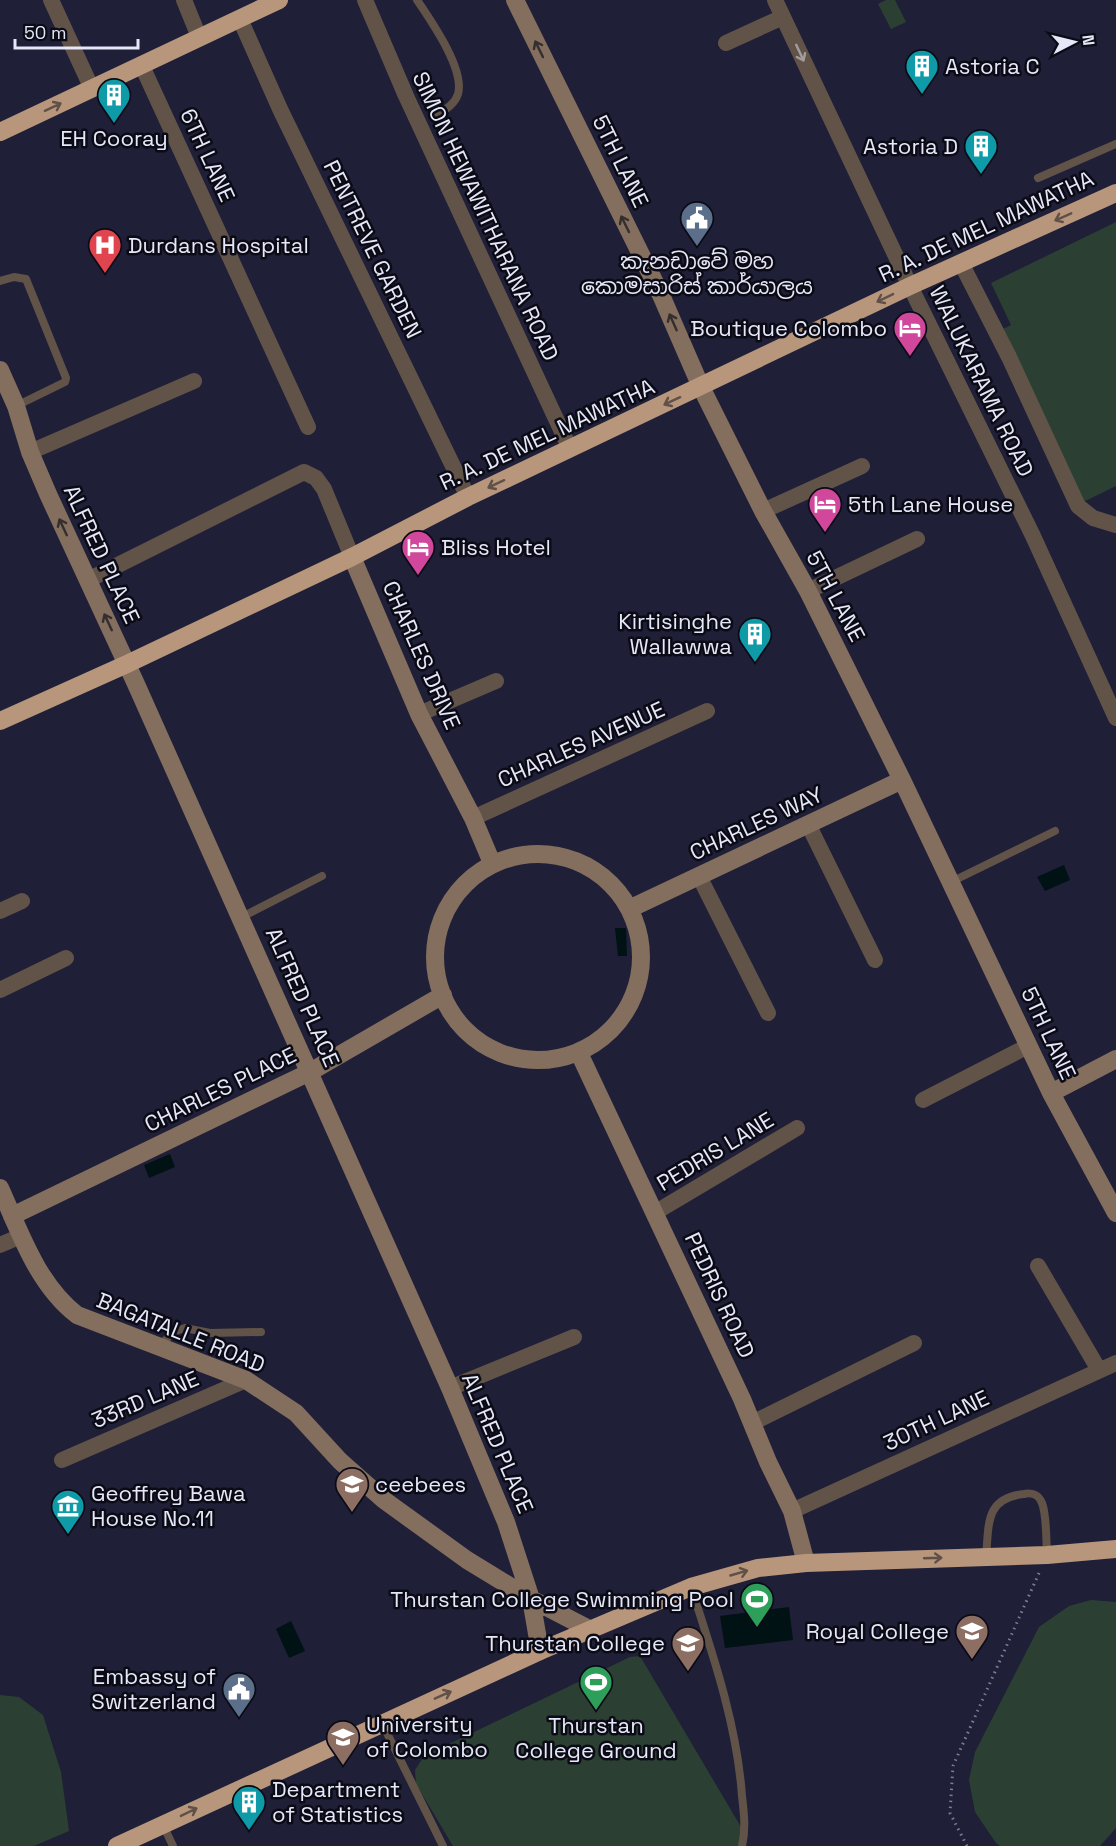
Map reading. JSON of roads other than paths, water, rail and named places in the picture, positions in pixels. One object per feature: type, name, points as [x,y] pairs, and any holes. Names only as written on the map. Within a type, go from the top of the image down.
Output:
[{"type":"highway","points":[[0,132],[279,0]]},
{"type":"highway","name":"R. A. DE MEL MAWATHA","points":[[0,721],[127,664],[352,557],[468,497],[910,286],[1116,193]]},
{"type":"highway","points":[[117,1846],[540,1651],[692,1587],[759,1568],[806,1563],[1047,1555],[1116,1548]]},
{"type":"street","points":[[51,0],[92,89]]},
{"type":"street","points":[[184,0],[200,37]]},
{"type":"street","name":"SIMON HEWAWITHARANA ROAD","points":[[365,0],[406,96],[570,449]]},
{"type":"street","name":"5TH LANE","points":[[515,0],[661,295],[701,387],[763,511],[808,591],[903,780],[1051,1094],[1116,1213]]},
{"type":"street","name":"WALUKARAMA ROAD","points":[[775,0],[910,286],[1034,536],[1116,718]]},
{"type":"street","points":[[726,43],[783,17]]},
{"type":"street","name":"PENTREVE GARDEN","points":[[240,19],[280,109],[468,497]]},
{"type":"street","name":"6TH LANE","points":[[142,66],[308,427]]},
{"type":"street","points":[[961,263],[1009,357],[1078,506],[1093,518],[1116,525]]},
{"type":"street","name":"ALFRED PLACE","points":[[0,370],[16,406],[30,452],[450,1388],[506,1522],[531,1599],[540,1651]]},
{"type":"street","points":[[30,452],[194,381]]},
{"type":"street","points":[[763,511],[862,466]]},
{"type":"street","name":"CHARLES DRIVE","points":[[88,580],[304,472],[316,478],[324,489],[419,714],[473,818],[492,863]]},
{"type":"street","points":[[808,591],[917,539]]},
{"type":"street","points":[[419,714],[495,681]]},
{"type":"street","name":"CHARLES AVENUE","points":[[473,818],[707,711]]},
{"type":"street","name":"CHARLES WAY","points":[[629,909],[903,780]]},
{"type":"street","points":[[808,824],[875,960]]},
{"type":"street","points":[[522,854],[554,854],[585,864],[610,883],[629,909],[640,941],[639,975],[628,1007],[608,1034],[579,1053],[550,1061],[521,1060],[493,1051],[468,1035],[450,1012],[436,980],[435,945],[444,912],[464,884],[492,863],[522,854]]},
{"type":"street","points":[[699,876],[768,1013]]},
{"type":"street","points":[[0,911],[22,901]]},
{"type":"street","points":[[0,990],[66,958]]},
{"type":"street","name":"CHARLES PLACE","points":[[12,1216],[310,1072],[443,995]]},
{"type":"street","points":[[923,1100],[1028,1046]]},
{"type":"street","name":"PEDRIS ROAD","points":[[579,1053],[656,1212],[792,1511],[806,1563]]},
{"type":"street","points":[[1051,1094],[1116,1059]]},
{"type":"street","name":"PEDRIS LANE","points":[[656,1212],[797,1128]]},
{"type":"street","name":"BAGATALLE ROAD","points":[[0,1188],[21,1236],[45,1281],[64,1305],[77,1315],[246,1380],[296,1413],[340,1461],[384,1500],[467,1560],[531,1599],[589,1629]]},
{"type":"street","points":[[0,1245],[21,1236]]},
{"type":"street","points":[[1038,1266],[1099,1370]]},
{"type":"street","points":[[450,1388],[574,1336]]},
{"type":"street","points":[[752,1423],[914,1343]]},
{"type":"street","name":"30TH LANE","points":[[792,1511],[1116,1363]]},
{"type":"street","name":"33RD LANE","points":[[62,1460],[246,1380]]},
{"type":"lane","points":[[417,0],[447,47],[456,71],[458,93],[451,106],[438,114]]},
{"type":"lane","points":[[1038,178],[1116,144]]},
{"type":"lane","points":[[0,282],[14,277],[26,279],[66,378],[65,382],[16,406]]},
{"type":"lane","points":[[951,882],[1055,831]]},
{"type":"lane","points":[[240,918],[322,876]]},
{"type":"lane","points":[[159,1347],[173,1332],[185,1328],[210,1333],[261,1332]]},
{"type":"lane","points":[[986,1557],[989,1525],[993,1510],[999,1501],[1008,1496],[1030,1493],[1038,1496],[1043,1504],[1047,1555]]},
{"type":"lane","points":[[692,1587],[720,1675],[741,1773],[745,1833],[742,1846]]},
{"type":"lane","points":[[382,1723],[443,1846]]},
{"type":"lane","points":[[163,1824],[173,1846]]},
{"type":"place","name":"Astoria C","points":[[922,95]]},
{"type":"place","name":"EH Cooray","points":[[114,124]]},
{"type":"place","name":"Astoria D","points":[[981,175]]},
{"type":"place","name":"කැනඩාවේ මහ කොමසාරිස් කාර්යාලය","points":[[697,247]]},
{"type":"place","name":"Durdans Hospital","points":[[105,274]]},
{"type":"place","name":"Boutique Colombo","points":[[910,357]]},
{"type":"place","name":"5th Lane House","points":[[825,533]]},
{"type":"place","name":"Bliss Hotel","points":[[418,576]]},
{"type":"place","name":"Kirtisinghe Wallawwa","points":[[755,663]]},
{"type":"place","name":"ceebees","points":[[352,1513]]},
{"type":"place","name":"Geoffrey Bawa House No.11","points":[[68,1535]]},
{"type":"place","name":"Thurstan College Swimming Pool","points":[[757,1628]]},
{"type":"place","name":"Royal College","points":[[972,1660]]},
{"type":"place","name":"Thurstan College","points":[[688,1672]]},
{"type":"place","name":"Thurstan College Ground","points":[[596,1711]]},
{"type":"place","name":"Embassy of Switzerland","points":[[239,1718]]},
{"type":"place","name":"University of Colombo","points":[[343,1766]]},
{"type":"place","name":"Department of Statistics","points":[[249,1831]]}]
